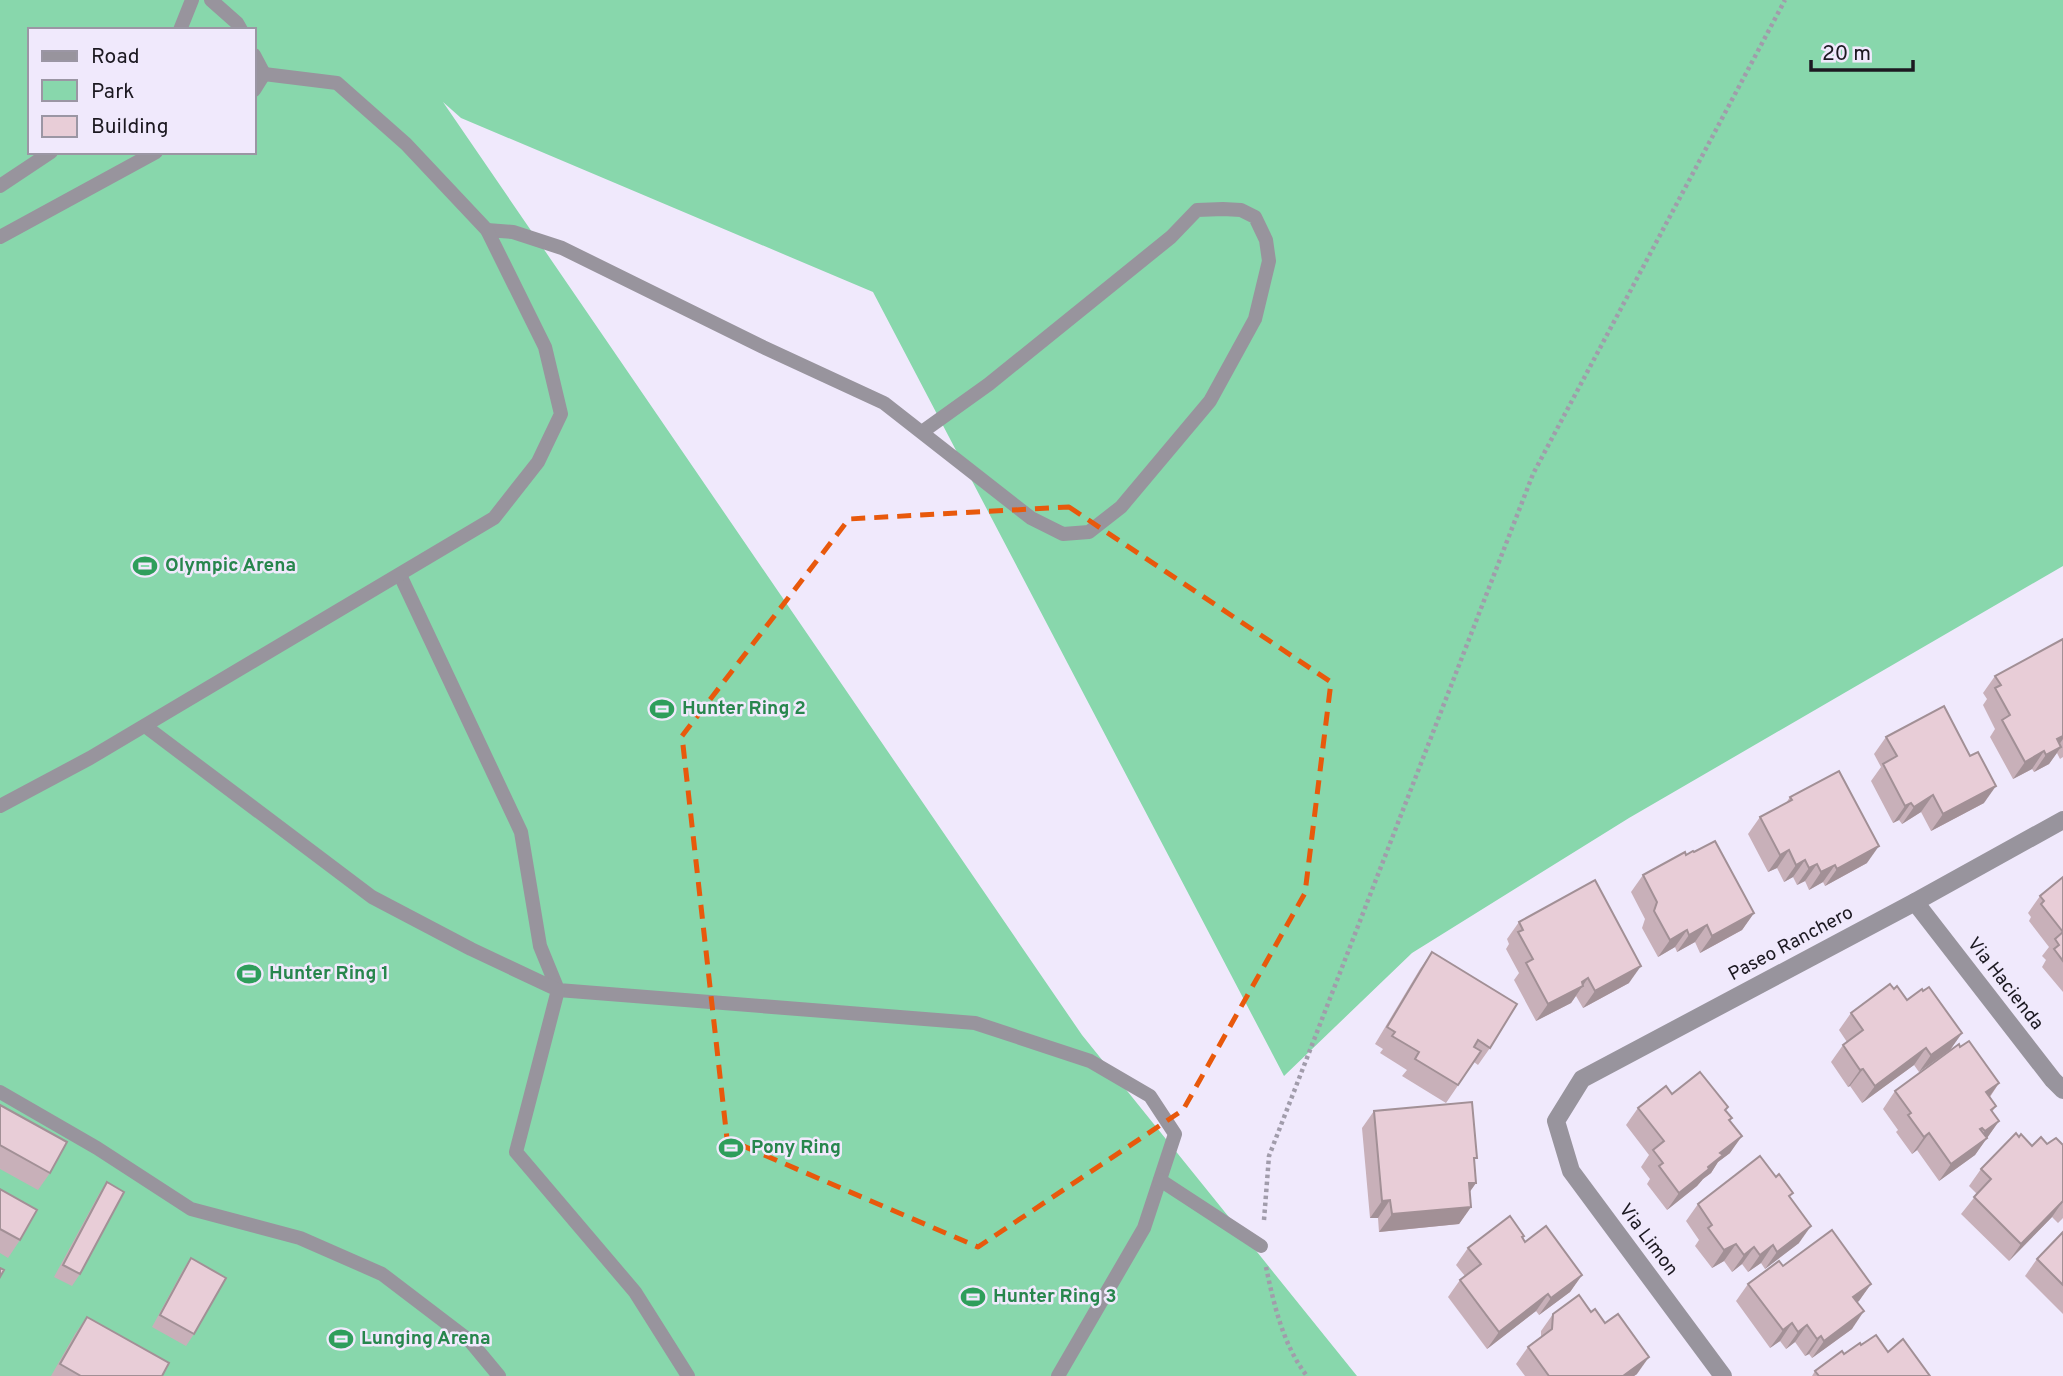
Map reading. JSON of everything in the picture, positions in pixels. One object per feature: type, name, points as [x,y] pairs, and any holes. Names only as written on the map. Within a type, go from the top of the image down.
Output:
[{"type":"street","name":"Paseo Ranchero","points":[[1556,1121],[1582,1079],[2063,820]]},
{"type":"street","name":"Via Hacienda","points":[[1915,902],[2063,1090]]},
{"type":"street","name":"Via Limon","points":[[1556,1121],[1571,1171],[1723,1376]]},
{"type":"lane","points":[[181,28],[192,0]]},
{"type":"lane","points":[[211,0],[240,28]]},
{"type":"lane","points":[[256,59],[264,74]]},
{"type":"lane","points":[[256,87],[264,74]]},
{"type":"lane","points":[[0,806],[145,726],[494,518],[538,461],[561,414],[545,347],[487,230],[406,144],[337,83],[264,74]]},
{"type":"lane","points":[[0,186],[48,154]]},
{"type":"lane","points":[[0,237],[152,154]]},
{"type":"lane","points":[[487,230],[513,232],[562,248],[884,403],[1031,518],[1063,534],[1089,532],[1121,507],[1210,401],[1255,319],[1269,261],[1266,240],[1255,217],[1241,210],[1197,210],[1171,237],[989,384],[922,432]]},
{"type":"lane","points":[[400,575],[521,832],[540,947],[558,990],[516,1152],[635,1292],[688,1376]]},
{"type":"lane","points":[[145,726],[372,897],[558,990],[975,1023],[1090,1061],[1150,1096],[1175,1133],[1160,1180],[1144,1228],[1058,1376]]},
{"type":"lane","points":[[0,1092],[97,1148],[191,1209],[300,1238],[382,1275],[470,1341],[499,1376]]},
{"type":"lane","points":[[1160,1180],[1261,1246]]},
{"type":"path","points":[[1307,1376],[1295,1361],[1275,1310],[1261,1246],[1269,1156],[1533,474],[1785,0]]},
{"type":"highlighted area","points":[[1069,507],[1331,682],[1305,893],[1183,1110],[978,1247],[727,1139],[682,736],[849,519]]},
{"type":"green space","points":[[0,0],[2063,0],[2063,566],[1629,818],[1412,953],[1284,1076],[873,292],[461,118],[443,102],[1082,1035],[1357,1376],[0,1376]]},
{"type":"building","points":[[2063,639],[2063,736],[2057,739],[2061,747],[2046,755],[2044,751],[2025,762],[2002,720],[2010,715],[1995,688],[2001,685],[1995,676]]},
{"type":"building","points":[[1944,706],[1970,756],[1978,752],[1996,786],[1943,814],[1933,795],[1914,807],[1911,803],[1905,806],[1883,764],[1897,756],[1886,737]]},
{"type":"building","points":[[1839,771],[1879,846],[1837,869],[1835,865],[1821,872],[1817,864],[1809,868],[1805,860],[1796,865],[1789,850],[1780,855],[1760,817],[1792,800],[1790,797]]},
{"type":"building","points":[[1715,841],[1754,913],[1712,936],[1707,925],[1689,935],[1687,930],[1670,940],[1654,911],[1657,902],[1643,875],[1685,852],[1686,855]]},
{"type":"building","points":[[2063,877],[2063,932],[2041,904],[2044,901],[2040,896]]},
{"type":"building","points":[[1595,880],[1641,966],[1595,991],[1588,978],[1582,982],[1583,986],[1548,1004],[1526,963],[1533,959],[1518,932],[1523,930],[1519,922]]},
{"type":"building","points":[[2063,932],[2063,961],[2054,949],[2059,945],[2055,939]]},
{"type":"building","points":[[1432,952],[1517,1004],[1490,1048],[1478,1040],[1474,1047],[1481,1051],[1458,1085],[1415,1059],[1419,1052],[1392,1036],[1395,1032],[1387,1027]]},
{"type":"building","points":[[1890,984],[1894,989],[1897,986],[1907,1000],[1929,987],[1962,1033],[1931,1055],[1926,1048],[1875,1086],[1843,1045],[1863,1030],[1851,1013]]},
{"type":"building","points":[[1969,1041],[1999,1083],[1986,1092],[1996,1106],[1991,1110],[1999,1121],[1985,1131],[1980,1129],[1987,1138],[1951,1164],[1929,1133],[1924,1137],[1895,1091],[1959,1044],[1960,1047]]},
{"type":"building","points":[[1700,1072],[1728,1107],[1725,1110],[1732,1118],[1729,1120],[1742,1136],[1720,1153],[1723,1155],[1708,1167],[1709,1169],[1679,1193],[1659,1166],[1663,1163],[1653,1150],[1664,1141],[1638,1108],[1666,1086],[1672,1094]]},
{"type":"building","points":[[1472,1102],[1477,1158],[1474,1158],[1476,1183],[1469,1183],[1471,1207],[1392,1214],[1390,1200],[1382,1201],[1374,1111]]},
{"type":"building","points":[[0,1105],[67,1142],[50,1173],[0,1145]]},
{"type":"building","points":[[2016,1133],[2019,1137],[2021,1134],[2032,1146],[2041,1137],[2047,1144],[2056,1138],[2063,1145],[2063,1201],[2021,1244],[1974,1197],[1991,1179],[1981,1169]]},
{"type":"building","points":[[1760,1156],[1776,1177],[1779,1174],[1793,1193],[1789,1196],[1811,1226],[1777,1252],[1773,1245],[1760,1255],[1754,1247],[1744,1255],[1736,1244],[1724,1250],[1708,1228],[1712,1225],[1698,1204]]},
{"type":"building","points":[[107,1182],[124,1192],[80,1274],[63,1265]]},
{"type":"building","points":[[0,1189],[37,1210],[20,1240],[0,1229]]},
{"type":"building","points":[[1510,1216],[1524,1236],[1522,1237],[1525,1242],[1546,1226],[1582,1275],[1551,1298],[1548,1294],[1499,1332],[1460,1280],[1481,1264],[1468,1248]]},
{"type":"building","points":[[1832,1230],[1871,1284],[1853,1297],[1864,1311],[1824,1341],[1821,1336],[1817,1339],[1807,1325],[1798,1332],[1792,1323],[1783,1330],[1748,1284],[1779,1261],[1783,1266]]},
{"type":"building","points":[[2063,1232],[2063,1285],[2037,1259]]},
{"type":"building","points":[[191,1258],[226,1278],[194,1334],[160,1315]]},
{"type":"building","points":[[1579,1295],[1591,1312],[1595,1309],[1605,1323],[1618,1314],[1649,1357],[1623,1376],[1549,1376],[1528,1347],[1552,1329],[1553,1314]]},
{"type":"building","points":[[87,1317],[169,1363],[162,1376],[81,1376],[60,1364]]},
{"type":"building","points":[[1876,1335],[1888,1352],[1903,1339],[1930,1376],[1819,1376],[1815,1371],[1842,1351],[1844,1354]]},
{"type":"place","name":"Olympic Arena","points":[[145,566]]},
{"type":"place","name":"Hunter Ring 2","points":[[662,709]]},
{"type":"place","name":"Hunter Ring 1","points":[[249,974]]},
{"type":"place","name":"Pony Ring","points":[[731,1148]]},
{"type":"place","name":"Hunter Ring 3","points":[[973,1297]]},
{"type":"place","name":"Lunging Arena","points":[[341,1339]]}]
